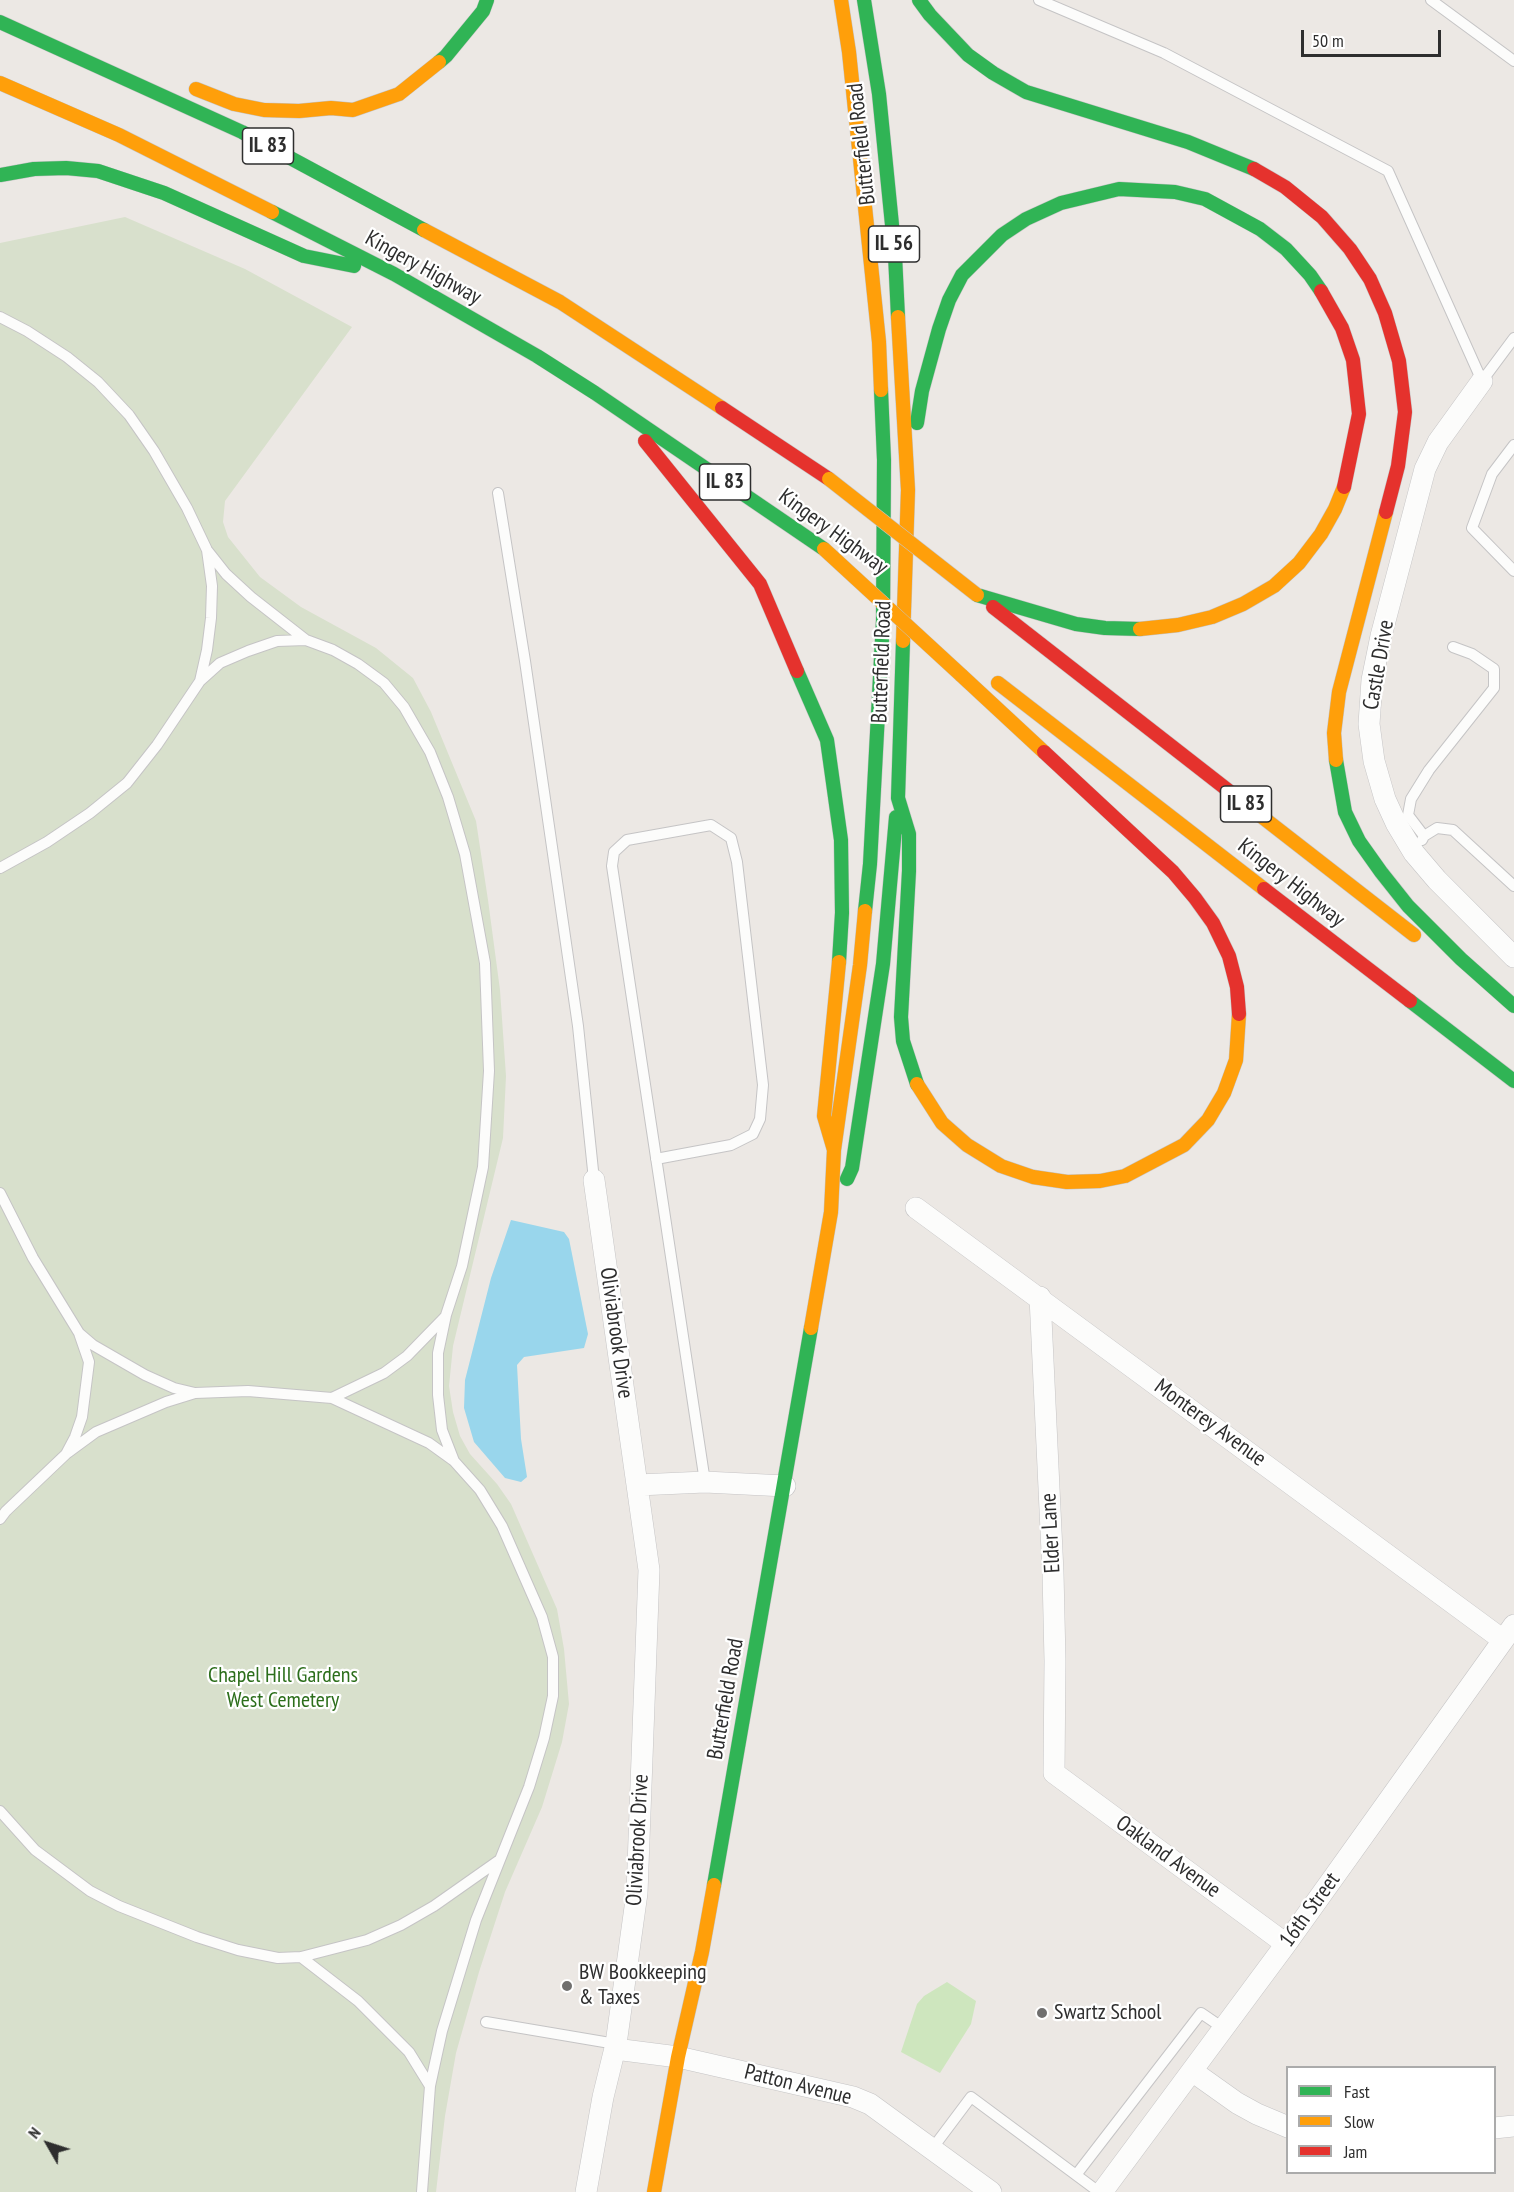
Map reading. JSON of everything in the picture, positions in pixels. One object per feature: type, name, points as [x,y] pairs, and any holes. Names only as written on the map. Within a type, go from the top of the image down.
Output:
[{"type":"main road","points":[[180,82],[234,104],[264,110],[299,111],[331,108],[353,110],[399,94],[446,56],[483,11],[487,0]]},
{"type":"main road","name":"Butterfield Road","points":[[654,2192],[678,2057],[702,1952],[831,1212],[834,1150],[860,965],[870,864],[883,620],[884,460],[879,342],[842,0]]},
{"type":"main road","name":"Butterfield Road","points":[[831,1212],[852,1168],[883,964],[898,798],[908,490],[895,255],[879,94],[864,0]]},
{"type":"main road","points":[[919,0],[968,55],[1026,92],[1188,142],[1247,165],[1285,187],[1322,217],[1350,249],[1370,279],[1385,313],[1399,362],[1405,412],[1398,466],[1339,692],[1334,733],[1338,779],[1345,812],[1359,841],[1380,872],[1408,906],[1461,959],[1514,1006]]},
{"type":"main road","points":[[0,21],[27,20],[49,29]]},
{"type":"main road","name":"Kingery Highway","points":[[0,21],[242,132],[560,302],[830,479],[1514,1015]]},
{"type":"main road","name":"Kingery Highway","points":[[0,83],[119,135],[394,273],[537,356],[824,549],[954,650]]},
{"type":"main road","points":[[0,176],[34,169],[66,168],[98,171],[164,193],[304,256],[394,273]]},
{"type":"main road","points":[[908,490],[922,391],[949,300],[962,275],[1002,235],[1026,219],[1061,203],[1119,189],[1175,192],[1205,200],[1260,229],[1286,249],[1310,274],[1326,298],[1342,328],[1353,360],[1359,414],[1355,446],[1347,480],[1321,534],[1299,563],[1274,586],[1243,604],[1212,617],[1178,625],[1144,629],[1104,628],[1076,624],[977,595]]},
{"type":"main road","points":[[625,416],[760,584],[827,740],[841,840],[842,913],[839,969],[824,1116],[834,1150]]},
{"type":"main road","points":[[824,549],[1173,872],[1196,898],[1213,923],[1229,956],[1237,987],[1240,1021],[1236,1060],[1224,1093],[1208,1120],[1184,1145],[1125,1176],[1100,1181],[1067,1182],[1033,1177],[1001,1166],[967,1145],[942,1123],[915,1081],[903,1041],[901,1017],[909,834],[898,798]]},
{"type":"main road","name":"Kingery Highway","points":[[983,671],[1514,1081]]},
{"type":"street","name":"Castle Drive","points":[[1482,381],[1437,442],[1425,469],[1381,636],[1372,680],[1369,724],[1374,761],[1385,800],[1396,823],[1419,844],[1437,880],[1514,957]]},
{"type":"street","name":"Oliviabrook Drive","points":[[586,2192],[603,2097],[615,2047],[637,1893],[649,1570],[594,1180]]},
{"type":"street","name":"Monterey Avenue","points":[[916,1208],[1509,1632]]},
{"type":"street","name":"Elder Lane","points":[[1040,1297],[1053,1573],[1054,1769]]},
{"type":"street","points":[[638,1485],[705,1482],[785,1486]]},
{"type":"street","name":"16th Street","points":[[1101,2192],[1286,1944],[1509,1632]]},
{"type":"street","name":"Oakland Avenue","points":[[1054,1769],[1054,1773],[1286,1944]]},
{"type":"street","name":"Patton Avenue","points":[[615,2047],[678,2057],[853,2097],[870,2104],[991,2192]]},
{"type":"street","points":[[1192,2071],[1247,2109],[1286,2127]]},
{"type":"street","points":[[1496,2128],[1514,2126]]},
{"type":"lane","points":[[1039,0],[1164,53],[1388,171],[1482,381],[1514,338]]},
{"type":"lane","points":[[1431,0],[1514,62]]},
{"type":"lane","points":[[0,317],[27,331],[67,357],[98,382],[129,416],[154,451],[182,498],[207,550],[226,574],[251,597],[306,640],[333,650],[358,664],[384,683],[404,707],[430,752],[448,797],[465,854],[485,963],[489,1071],[484,1157],[462,1266],[446,1315],[438,1353],[438,1395],[442,1430],[454,1461]]},
{"type":"lane","points":[[1514,445],[1492,474],[1472,528],[1514,571]]},
{"type":"lane","points":[[498,493],[578,1026],[594,1180]]},
{"type":"lane","points":[[200,681],[211,618],[212,586],[207,550]]},
{"type":"lane","points":[[0,868],[47,842],[90,813],[127,783],[157,745],[200,681],[220,663],[277,641],[306,640]]},
{"type":"lane","points":[[1453,647],[1472,654],[1494,669],[1494,688],[1429,770],[1411,799],[1407,815],[1419,844],[1437,828],[1453,830],[1514,886]]},
{"type":"lane","points":[[656,1160],[731,1144],[753,1134],[760,1119],[763,1085],[737,862],[732,838],[711,825],[627,840],[614,852],[612,866],[656,1160],[705,1482]]},
{"type":"lane","points":[[0,1193],[33,1258],[79,1333],[89,1362],[82,1416],[66,1454]]},
{"type":"lane","points":[[332,1398],[384,1373],[407,1356],[446,1315]]},
{"type":"lane","points":[[79,1333],[93,1345],[137,1371],[174,1388],[195,1393]]},
{"type":"lane","points":[[0,1519],[66,1454],[96,1432],[166,1402],[195,1393],[248,1391],[332,1398],[429,1443],[454,1461],[480,1490],[502,1526],[542,1617],[553,1657],[553,1696],[544,1738],[529,1787],[476,1920],[455,1984],[430,2086],[422,2192]]},
{"type":"lane","points":[[0,1811],[35,1850],[90,1891],[161,1924],[238,1950],[278,1958],[301,1957],[367,1940],[401,1925],[434,1906],[499,1860]]},
{"type":"lane","points":[[301,1957],[358,2001],[409,2052],[430,2086]]},
{"type":"lane","points":[[1076,2175],[1202,2013],[1223,2028]]},
{"type":"lane","points":[[486,2022],[615,2047]]},
{"type":"lane","points":[[932,2149],[971,2097],[1101,2192]]},
{"type":"green space","name":"Chapel Hill Gardens West Cemetery","points":[[125,217],[245,269],[352,327],[225,501],[223,522],[228,537],[260,577],[301,607],[376,648],[413,678],[431,712],[476,821],[500,990],[506,1076],[503,1138],[453,1346],[449,1386],[460,1436],[470,1454],[497,1484],[511,1504],[557,1609],[564,1649],[569,1704],[562,1742],[542,1807],[505,1892],[456,2053],[445,2116],[436,2192],[0,2192],[0,243]]},
{"type":"green space","points":[[947,1982],[976,2001],[971,2024],[940,2073],[901,2052],[917,2004],[924,1996]]},
{"type":"water","points":[[511,1220],[564,1232],[569,1239],[588,1334],[584,1348],[524,1357],[517,1365],[521,1439],[527,1477],[521,1482],[505,1478],[474,1442],[464,1408],[465,1380],[491,1278]]},
{"type":"traffic: fast","points":[[439,62],[483,11],[487,0]]},
{"type":"traffic: fast","points":[[864,0],[879,94],[895,255],[898,317]]},
{"type":"traffic: fast","points":[[919,0],[968,55],[1026,92],[1188,142],[1254,169]]},
{"type":"traffic: fast","points":[[0,22],[242,132],[424,230]]},
{"type":"traffic: fast","points":[[0,175],[34,169],[66,168],[98,171],[164,193],[304,256],[354,266]]},
{"type":"traffic: fast","points":[[917,423],[922,391],[939,329],[949,300],[962,275],[1002,235],[1026,219],[1061,203],[1119,189],[1175,192],[1205,199],[1260,229],[1286,249],[1321,291]]},
{"type":"traffic: fast","points":[[272,212],[394,274],[537,356],[824,549]]},
{"type":"traffic: fast","points":[[865,911],[870,864],[883,620],[884,460],[881,390]]},
{"type":"traffic: fast","points":[[977,595],[1076,624],[1140,629]]},
{"type":"traffic: fast","points":[[903,641],[898,798],[909,834],[909,871],[901,1017],[903,1041],[917,1084]]},
{"type":"traffic: fast","points":[[797,671],[827,740],[841,840],[842,913],[839,962]]},
{"type":"traffic: fast","points":[[1336,760],[1345,812],[1359,841],[1381,872],[1408,906],[1461,959],[1514,1006]]},
{"type":"traffic: fast","points":[[847,1179],[852,1168],[883,964],[896,817]]},
{"type":"traffic: fast","points":[[1410,1001],[1514,1081]]},
{"type":"traffic: fast","points":[[714,1885],[811,1328]]},
{"type":"traffic: slow","points":[[841,0],[849,52],[879,342],[881,390]]},
{"type":"traffic: slow","points":[[196,89],[234,104],[264,110],[299,111],[331,108],[353,110],[399,94],[439,62]]},
{"type":"traffic: slow","points":[[0,83],[119,135],[272,212]]},
{"type":"traffic: slow","points":[[424,230],[560,302],[722,408]]},
{"type":"traffic: slow","points":[[898,317],[908,490],[903,641]]},
{"type":"traffic: slow","points":[[829,479],[977,595]]},
{"type":"traffic: slow","points":[[1140,629],[1178,625],[1212,617],[1243,604],[1274,586],[1299,563],[1321,534],[1344,487]]},
{"type":"traffic: slow","points":[[1336,760],[1334,733],[1339,692],[1386,512]]},
{"type":"traffic: slow","points":[[824,549],[961,675]]},
{"type":"traffic: slow","points":[[961,675],[1044,752]]},
{"type":"traffic: slow","points":[[998,683],[1264,889]]},
{"type":"traffic: slow","points":[[1252,809],[1414,935]]},
{"type":"traffic: slow","points":[[811,1328],[831,1212],[834,1150],[860,965],[865,911]]},
{"type":"traffic: slow","points":[[834,1150],[824,1116],[839,962]]},
{"type":"traffic: slow","points":[[917,1084],[942,1123],[967,1145],[1001,1166],[1033,1177],[1067,1182],[1100,1181],[1125,1176],[1184,1145],[1208,1120],[1224,1093],[1236,1060],[1239,1014]]},
{"type":"traffic: slow","points":[[654,2192],[678,2057],[702,1952],[714,1885]]},
{"type":"traffic: jam","points":[[1254,169],[1285,187],[1322,217],[1350,249],[1370,279],[1385,313],[1399,361],[1405,412],[1398,466],[1386,512]]},
{"type":"traffic: jam","points":[[1321,291],[1342,328],[1353,360],[1359,414],[1344,487]]},
{"type":"traffic: jam","points":[[722,408],[829,479]]},
{"type":"traffic: jam","points":[[645,441],[760,584],[797,671]]},
{"type":"traffic: jam","points":[[993,607],[1252,809]]},
{"type":"traffic: jam","points":[[1044,752],[1173,872],[1195,898],[1213,923],[1229,956],[1237,987],[1239,1014]]},
{"type":"traffic: jam","points":[[1264,889],[1410,1001]]},
{"type":"place","name":"BW Bookkeeping & Taxes","points":[[567,1986]]},
{"type":"place","name":"Swartz School","points":[[1042,2013]]}]
